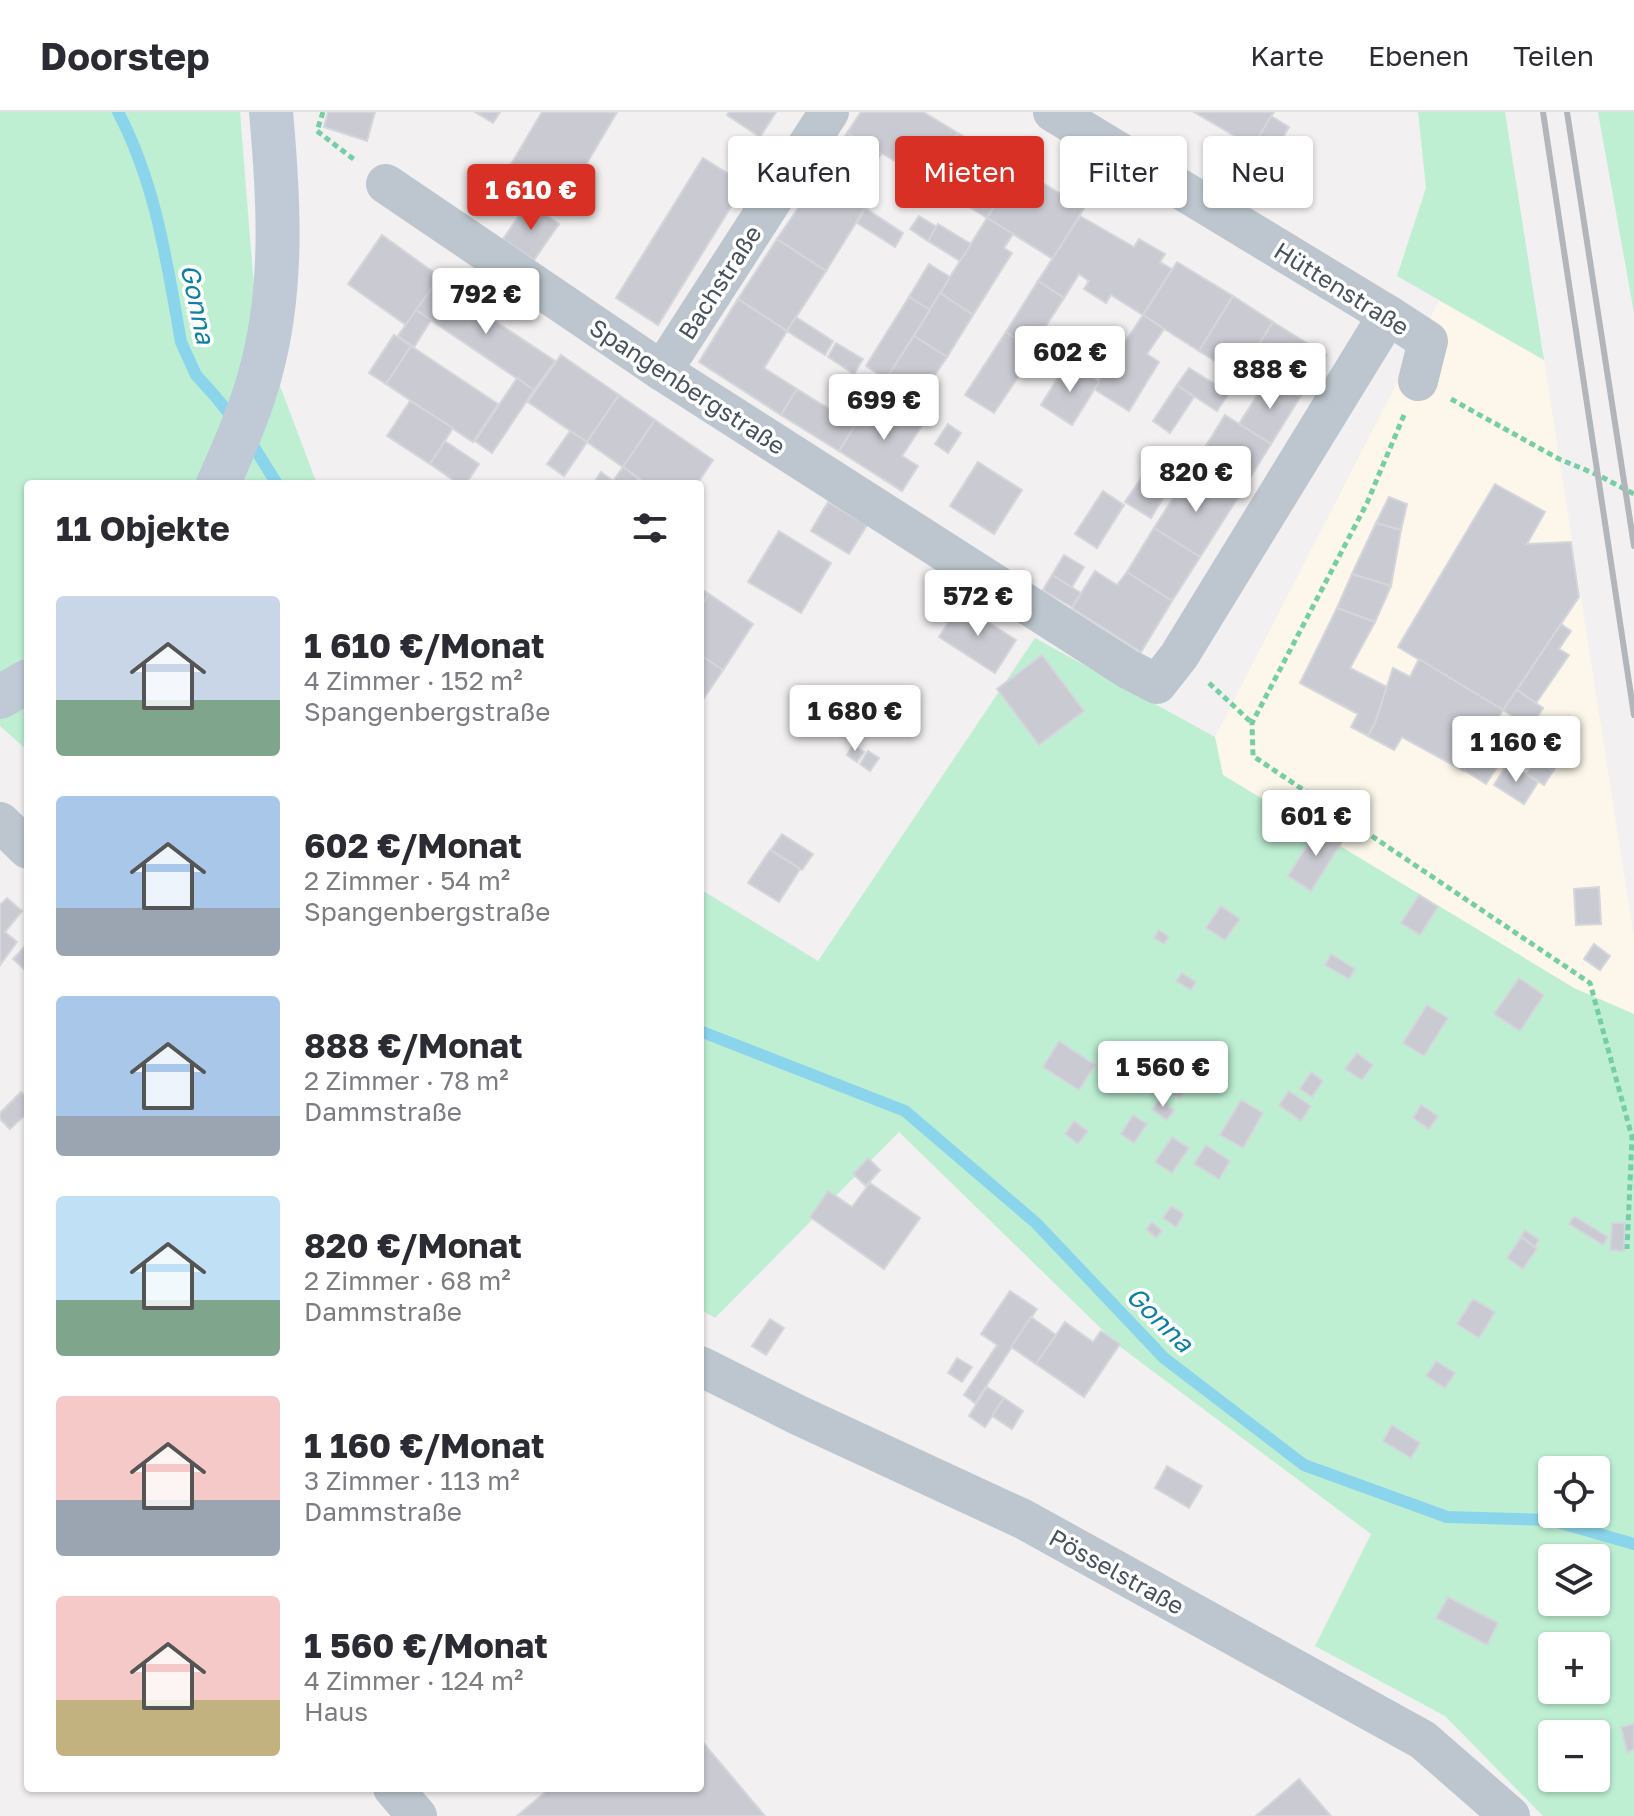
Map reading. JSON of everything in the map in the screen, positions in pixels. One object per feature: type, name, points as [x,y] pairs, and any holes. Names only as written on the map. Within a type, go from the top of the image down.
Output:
[{"type":"street","points":[[226,467],[260,375],[269,332],[278,258],[277,184],[271,112]]},
{"type":"street","name":"Bachstraße","points":[[662,371],[829,112]]},
{"type":"street","name":"Hüttenstraße","points":[[1053,112],[1428,341],[1418,381]]},
{"type":"street","name":"Spangenbergstraße","points":[[386,184],[662,371],[1115,660],[1168,670]]},
{"type":"street","points":[[1168,670],[1388,315]]},
{"type":"street","points":[[0,697],[24,683]]},
{"type":"street","points":[[0,822],[24,845]]},
{"type":"street","name":"Pösselstraße","points":[[704,1368],[1023,1519],[1423,1740],[1510,1816]]},
{"type":"street","points":[[396,1792],[417,1816]]},
{"type":"path","points":[[323,112],[317,131],[386,184]]},
{"type":"path","points":[[1627,1249],[1632,1137],[1590,983],[1253,756],[1252,723],[1367,503],[1418,381],[1559,459],[1634,494]]},
{"type":"path","points":[[1168,670],[1252,723]]},
{"type":"shaded area","points":[[1439,301],[1544,360],[1634,938],[1634,1014],[1574,988],[1223,775],[1215,737]]},
{"type":"green space","points":[[0,112],[240,112],[257,325],[315,480],[24,480],[24,747],[0,726]]},
{"type":"green space","points":[[1418,112],[1505,112],[1544,360],[1397,276],[1426,188]]},
{"type":"green space","points":[[1598,112],[1634,112],[1634,313]]},
{"type":"green space","points":[[1035,638],[1215,737],[1223,775],[1574,988],[1634,1014],[1634,1816],[1543,1816],[1445,1716],[1315,1646],[1371,1534],[1119,1346],[899,1132],[715,1318],[704,1311],[704,891],[818,961]]},
{"type":"building","points":[[328,112],[375,112],[367,141],[324,127]]},
{"type":"building","points":[[475,112],[500,112],[493,123]]},
{"type":"building","points":[[542,112],[617,112],[566,199],[510,166]]},
{"type":"building","points":[[729,112],[776,112],[761,136],[727,115]]},
{"type":"building","points":[[861,112],[923,112],[958,133],[956,136],[895,136],[895,161],[879,152],[879,136],[852,136],[847,133]]},
{"type":"building","points":[[1194,112],[1274,112],[1260,136],[1234,136]]},
{"type":"building","points":[[1271,116],[1289,127],[1284,136],[1259,136]]},
{"type":"building","points":[[703,158],[728,173],[730,208],[658,325],[616,298]]},
{"type":"building","points":[[1044,184],[1060,193],[1060,208],[1084,208],[1053,259],[987,218],[993,208],[1044,208]]},
{"type":"building","points":[[528,203],[559,224],[534,260],[503,239]]},
{"type":"building","points":[[798,208],[865,208],[826,271],[777,239]]},
{"type":"building","points":[[865,208],[903,233],[895,247],[857,223]]},
{"type":"building","points":[[971,208],[993,208],[987,218]]},
{"type":"building","points":[[919,216],[937,227],[928,241],[910,229]]},
{"type":"building","points":[[1080,216],[1134,247],[1139,239],[1165,254],[1160,262],[1172,269],[1143,315],[1111,295],[1106,303],[1084,289],[1089,281],[1079,274],[1064,298],[1038,281]]},
{"type":"building","points":[[987,218],[1013,234],[1004,248],[1012,253],[973,315],[940,293]]},
{"type":"building","points":[[938,224],[971,244],[960,261],[928,241]]},
{"type":"building","points":[[382,235],[440,277],[406,325],[348,284]]},
{"type":"building","points":[[777,239],[826,271],[787,331],[738,299]]},
{"type":"building","points":[[1177,262],[1233,296],[1199,351],[1143,315]]},
{"type":"building","points":[[929,264],[950,277],[930,310],[909,297]]},
{"type":"building","points":[[1038,281],[1064,298],[1042,332],[1045,335],[1035,352],[1006,332]]},
{"type":"building","points":[[436,282],[555,361],[534,390],[416,310]]},
{"type":"building","points":[[940,293],[973,315],[947,357],[914,336]]},
{"type":"building","points":[[1233,296],[1273,322],[1239,376],[1199,351]]},
{"type":"building","points":[[909,297],[930,310],[886,379],[866,366]]},
{"type":"building","points":[[738,299],[787,331],[764,368],[797,389],[781,415],[699,362]]},
{"type":"building","points":[[416,310],[431,320],[414,347],[398,336]]},
{"type":"building","points":[[1143,315],[1164,329],[1147,354],[1159,362],[1129,411],[1094,389]]},
{"type":"building","points":[[796,317],[833,341],[825,355],[787,331]]},
{"type":"building","points":[[1273,322],[1326,355],[1300,397],[1269,377],[1261,390],[1239,376]]},
{"type":"building","points":[[1006,332],[1035,352],[994,413],[965,395]]},
{"type":"building","points":[[394,335],[411,346],[386,384],[369,373]]},
{"type":"building","points":[[914,336],[947,357],[908,415],[875,394]]},
{"type":"building","points":[[836,343],[863,359],[854,374],[828,357]]},
{"type":"building","points":[[411,346],[498,404],[473,442],[386,384]]},
{"type":"building","points":[[561,355],[619,395],[587,442],[528,402]]},
{"type":"building","points":[[1068,362],[1099,382],[1072,425],[1041,405]]},
{"type":"building","points":[[1189,368],[1229,393],[1217,411],[1177,385]]},
{"type":"building","points":[[1269,377],[1300,397],[1271,444],[1239,424]]},
{"type":"building","points":[[517,378],[534,390],[492,453],[475,441]]},
{"type":"building","points":[[1177,385],[1194,397],[1170,433],[1153,421]]},
{"type":"building","points":[[797,389],[855,425],[839,451],[781,415]]},
{"type":"building","points":[[875,394],[923,424],[902,456],[918,466],[902,491],[839,451]]},
{"type":"building","points":[[619,395],[655,420],[623,467],[587,442]]},
{"type":"building","points":[[410,401],[453,428],[430,464],[387,436]]},
{"type":"building","points":[[1225,415],[1271,444],[1237,499],[1191,470]]},
{"type":"building","points":[[655,420],[713,460],[700,480],[641,480],[623,467]]},
{"type":"building","points":[[948,424],[961,433],[948,453],[935,444]]},
{"type":"building","points":[[570,431],[587,442],[564,476],[547,464]]},
{"type":"building","points":[[445,441],[479,464],[469,480],[453,480],[430,464]]},
{"type":"building","points":[[978,462],[1022,490],[994,534],[950,506]]},
{"type":"building","points":[[623,467],[638,478],[637,480],[614,480]]},
{"type":"building","points":[[1191,470],[1237,499],[1200,557],[1154,528]]},
{"type":"building","points":[[601,472],[612,480],[596,480]]},
{"type":"building","points":[[1144,474],[1168,490],[1151,518],[1125,502]]},
{"type":"building","points":[[1495,484],[1545,512],[1527,544],[1571,542],[1579,597],[1503,710],[1398,647]]},
{"type":"building","points":[[1103,491],[1124,505],[1097,548],[1075,534]]},
{"type":"building","points":[[1389,497],[1407,504],[1401,530],[1376,523]]},
{"type":"building","points":[[828,502],[867,525],[849,554],[811,531]]},
{"type":"building","points":[[1376,523],[1401,530],[1391,586],[1352,574]]},
{"type":"building","points":[[1154,528],[1200,557],[1172,601],[1127,572]]},
{"type":"building","points":[[779,531],[831,563],[801,613],[748,582]]},
{"type":"building","points":[[1064,555],[1084,567],[1072,587],[1052,575]]},
{"type":"building","points":[[1095,571],[1117,585],[1127,572],[1172,601],[1141,652],[1072,608]]},
{"type":"building","points":[[1352,574],[1391,586],[1375,622],[1337,608]]},
{"type":"building","points":[[1052,575],[1081,593],[1072,607],[1043,590]]},
{"type":"building","points":[[709,594],[753,624],[723,670],[704,658],[704,602]]},
{"type":"building","points":[[960,604],[1016,640],[995,673],[939,637]]},
{"type":"building","points":[[1337,608],[1375,622],[1350,668],[1387,687],[1368,736],[1351,727],[1358,714],[1300,683]]},
{"type":"building","points":[[1561,624],[1571,631],[1559,649],[1569,655],[1536,703],[1517,690]]},
{"type":"building","points":[[1042,655],[1084,711],[1039,745],[997,689]]},
{"type":"building","points":[[704,658],[723,670],[704,698]]},
{"type":"building","points":[[1419,659],[1503,710],[1464,771],[1402,737],[1394,750],[1368,736],[1393,668],[1410,677]]},
{"type":"building","points":[[1517,690],[1543,708],[1530,728],[1503,710]]},
{"type":"building","points":[[1485,738],[1507,752],[1486,784],[1464,770]]},
{"type":"building","points":[[853,745],[864,752],[857,762],[847,755]]},
{"type":"building","points":[[1551,750],[1563,756],[1553,771],[1542,764]]},
{"type":"building","points":[[868,751],[879,758],[870,771],[860,764]]},
{"type":"building","points":[[1536,760],[1553,771],[1544,785],[1527,774]]},
{"type":"building","points":[[1508,763],[1538,782],[1524,804],[1494,785]]},
{"type":"building","points":[[1320,825],[1343,840],[1311,891],[1288,876]]},
{"type":"building","points":[[782,834],[813,854],[802,870],[771,850]]},
{"type":"building","points":[[770,850],[800,869],[779,902],[748,883]]},
{"type":"building","points":[[1599,887],[1601,924],[1576,925],[1574,889]]},
{"type":"building","points":[[1419,895],[1438,907],[1420,935],[1401,923]]},
{"type":"building","points":[[7,898],[22,911],[5,932],[17,942],[0,965],[0,905]]},
{"type":"building","points":[[1221,906],[1240,919],[1225,940],[1206,928]]},
{"type":"building","points":[[1159,930],[1169,937],[1164,944],[1154,938]]},
{"type":"building","points":[[1594,944],[1610,956],[1600,970],[1584,959]]},
{"type":"building","points":[[24,947],[24,969],[13,959]]},
{"type":"building","points":[[1331,954],[1355,969],[1349,979],[1325,965]]},
{"type":"building","points":[[1182,973],[1196,982],[1191,990],[1176,981]]},
{"type":"building","points":[[1519,978],[1544,995],[1520,1031],[1494,1014]]},
{"type":"building","points":[[1427,1005],[1448,1018],[1424,1056],[1403,1043]]},
{"type":"building","points":[[1059,1041],[1095,1065],[1079,1090],[1043,1067]]},
{"type":"building","points":[[1174,1044],[1202,1062],[1180,1098],[1151,1080]]},
{"type":"building","points":[[1357,1053],[1373,1065],[1362,1080],[1345,1069]]},
{"type":"building","points":[[1311,1072],[1323,1081],[1312,1097],[1300,1089]]},
{"type":"building","points":[[1289,1091],[1311,1106],[1301,1121],[1279,1105]]},
{"type":"building","points":[[21,1092],[24,1095],[24,1116],[10,1129],[0,1119],[0,1113]]},
{"type":"building","points":[[1160,1099],[1174,1110],[1167,1120],[1152,1109]]},
{"type":"building","points":[[1241,1100],[1263,1113],[1243,1148],[1220,1135]]},
{"type":"building","points":[[1421,1105],[1438,1116],[1429,1129],[1413,1118]]},
{"type":"building","points":[[1133,1115],[1147,1124],[1134,1143],[1121,1134]]},
{"type":"building","points":[[1074,1121],[1088,1131],[1078,1144],[1065,1134]]},
{"type":"building","points":[[1172,1137],[1189,1148],[1172,1173],[1155,1162]]},
{"type":"building","points":[[1206,1145],[1230,1161],[1219,1179],[1194,1164]]},
{"type":"building","points":[[868,1158],[880,1170],[866,1186],[853,1174]]},
{"type":"building","points":[[870,1183],[920,1218],[884,1269],[810,1217],[828,1191],[852,1207]]},
{"type":"building","points":[[1171,1206],[1184,1214],[1176,1227],[1163,1218]]},
{"type":"building","points":[[1574,1216],[1608,1237],[1603,1245],[1569,1224]]},
{"type":"building","points":[[1152,1222],[1162,1231],[1156,1238],[1146,1229]]},
{"type":"building","points":[[1612,1223],[1625,1223],[1624,1251],[1610,1250]]},
{"type":"building","points":[[1525,1230],[1539,1240],[1535,1247],[1521,1237]]},
{"type":"building","points":[[1521,1237],[1537,1249],[1523,1269],[1507,1258]]},
{"type":"building","points":[[1010,1291],[1037,1309],[975,1403],[964,1395],[997,1345],[981,1334]]},
{"type":"building","points":[[1473,1299],[1495,1312],[1479,1338],[1457,1324]]},
{"type":"building","points":[[1031,1317],[1056,1335],[1036,1364],[1011,1347]]},
{"type":"building","points":[[770,1319],[784,1328],[766,1355],[752,1346]]},
{"type":"building","points":[[1065,1322],[1093,1342],[1101,1331],[1120,1344],[1084,1397],[1036,1364]]},
{"type":"building","points":[[957,1358],[972,1367],[962,1382],[948,1373]]},
{"type":"building","points":[[1436,1361],[1455,1373],[1445,1388],[1426,1376]]},
{"type":"building","points":[[987,1387],[1004,1398],[985,1427],[969,1416]]},
{"type":"building","points":[[1004,1398],[1023,1411],[1012,1429],[992,1416]]},
{"type":"building","points":[[1392,1425],[1420,1443],[1411,1458],[1383,1441]]},
{"type":"building","points":[[1167,1466],[1202,1486],[1189,1508],[1155,1488]]},
{"type":"building","points":[[1448,1597],[1498,1623],[1487,1645],[1436,1618]]},
{"type":"building","points":[[1634,1724],[1634,1750],[1627,1752],[1621,1727]]},
{"type":"building","points":[[704,1744],[765,1816],[517,1816],[545,1792],[704,1792]]},
{"type":"building","points":[[1299,1779],[1331,1816],[1256,1816]]},
{"type":"waterway","name":"Gonna","points":[[118,112],[151,196],[181,342],[196,375],[235,421]]},
{"type":"waterway","name":"Gonna","points":[[249,439],[275,480]]},
{"type":"waterway","name":"Gonna","points":[[704,1033],[905,1111],[1036,1223],[1164,1358],[1304,1465],[1447,1517],[1550,1520],[1634,1544]]},
{"type":"railway","points":[[1543,112],[1634,715]]},
{"type":"railway","points":[[1567,112],[1634,546]]}]
